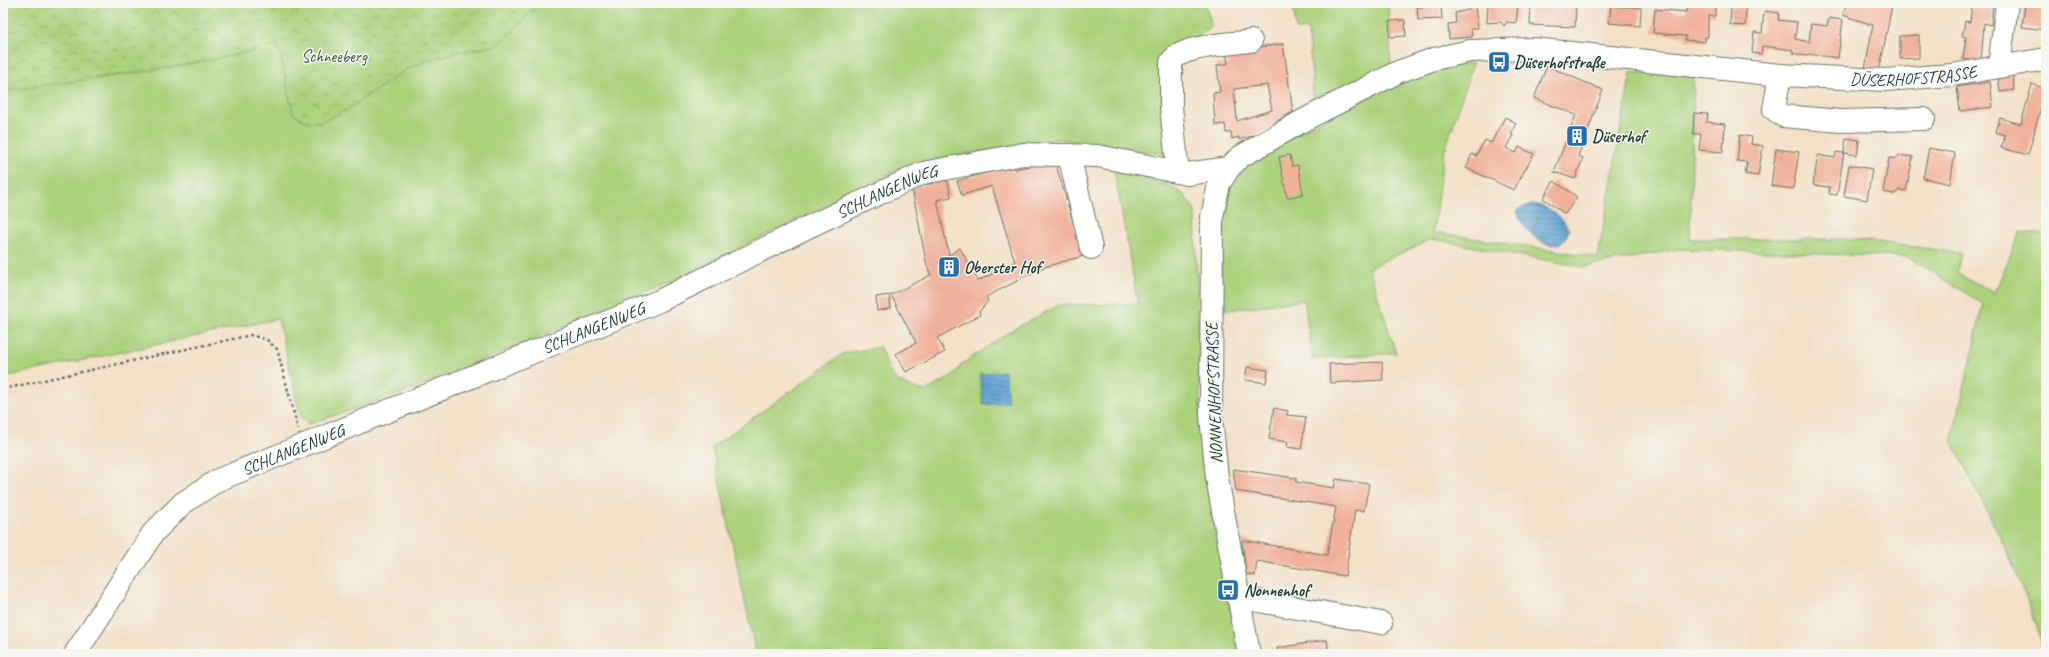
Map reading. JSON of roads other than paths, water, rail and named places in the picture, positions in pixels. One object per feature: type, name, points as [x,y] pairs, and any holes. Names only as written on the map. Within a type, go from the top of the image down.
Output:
[{"type":"street","points":[[1999,67],[2007,3]]},
{"type":"street","points":[[1214,200],[1182,173],[1171,114],[1171,62],[1174,56],[1183,52],[1251,41]]},
{"type":"street","name":"DÜSERHOFSTRASSE","points":[[1229,168],[1240,157],[1272,138],[1349,96],[1398,72],[1434,59],[1470,51],[1534,49],[1780,75],[1885,80],[1952,75],[2046,59]]},
{"type":"street","points":[[1780,75],[1774,109],[1783,116],[1842,122],[1924,118]]},
{"type":"street","name":"SCHLANGENWEG","points":[[76,654],[153,533],[183,503],[218,480],[305,443],[659,301],[801,230],[923,173],[1023,154],[1098,156],[1182,173]]},
{"type":"street","points":[[1069,155],[1091,248]]},
{"type":"street","points":[[1182,173],[1229,168]]},
{"type":"street","name":"NONNENHOFSTRASSE","points":[[1229,168],[1219,184],[1214,200],[1212,217],[1211,416],[1217,478],[1237,597],[1249,654]]},
{"type":"street","points":[[1237,597],[1380,623]]},
{"type":"water","points":[[1531,204],[1547,208],[1558,215],[1569,229],[1565,239],[1558,244],[1550,245],[1542,242],[1526,229],[1520,220],[1517,210]]},
{"type":"water","points":[[1005,371],[1008,402],[983,405],[980,374]]},
{"type":"place","name":"Düserhofstraße","points":[[1499,62]]},
{"type":"place","name":"Düserhof","points":[[1577,136]]},
{"type":"place","name":"Oberster Hof","points":[[949,267]]},
{"type":"place","name":"Nonnenhof","points":[[1228,590]]},
{"type":"park label","name":"Schneeberg","points":[[334,56]]}]
